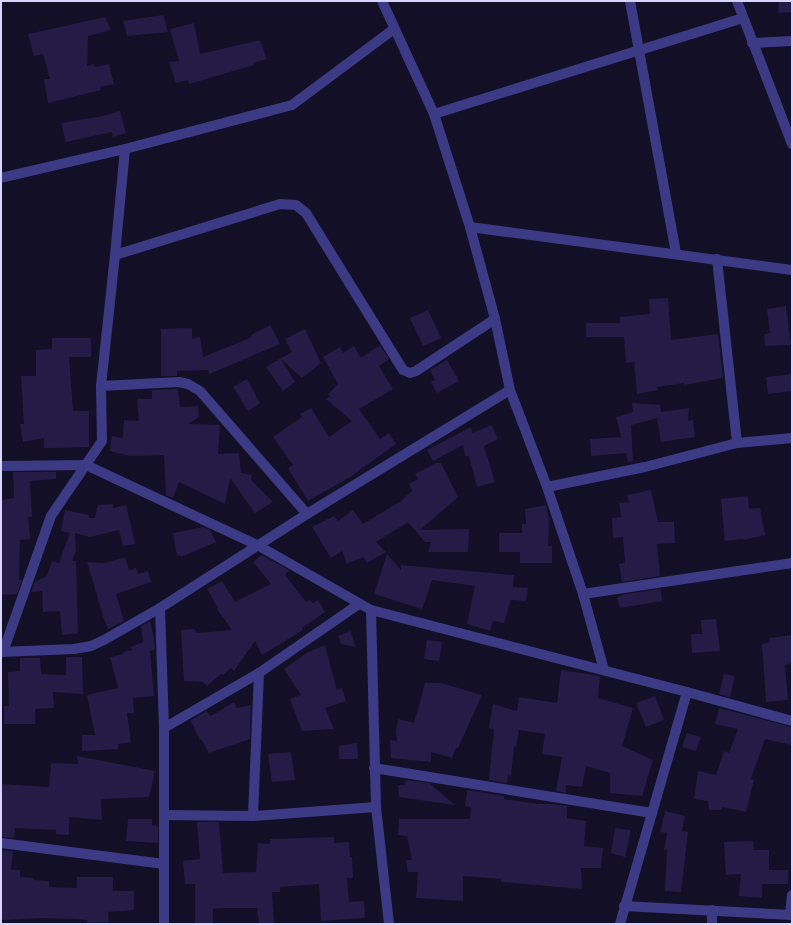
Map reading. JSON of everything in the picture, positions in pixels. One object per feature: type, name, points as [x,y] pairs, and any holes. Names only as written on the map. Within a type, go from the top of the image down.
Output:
[{"type":"street","points":[[630,1],[676,253]]},
{"type":"street","points":[[737,1],[792,144]]},
{"type":"street","points":[[384,2],[394,29],[434,114],[470,227],[495,319],[510,390],[547,487],[583,594],[604,670]]},
{"type":"street","points":[[434,114],[743,18]]},
{"type":"street","points":[[1,178],[125,149],[292,105],[394,29]]},
{"type":"street","points":[[752,43],[792,41]]},
{"type":"street","points":[[125,149],[101,386],[102,441],[51,516],[2,652],[74,649],[91,646],[160,608],[307,514],[510,390]]},
{"type":"street","points":[[115,254],[280,204],[296,204],[306,212],[404,370],[410,373],[416,371],[495,319]]},
{"type":"street","points":[[470,227],[676,253],[792,270]]},
{"type":"street","points":[[717,259],[737,443]]},
{"type":"street","points":[[101,386],[179,382],[188,384],[200,391],[307,514]]},
{"type":"street","points":[[547,487],[645,467],[737,443],[792,438]]},
{"type":"street","points":[[1,466],[86,465],[259,546],[371,610],[604,670],[792,721]]},
{"type":"street","points":[[583,594],[792,563]]},
{"type":"street","points":[[164,728],[259,673],[359,604]]},
{"type":"street","points":[[160,608],[164,728],[164,924]]},
{"type":"street","points":[[371,610],[376,807],[389,924]]},
{"type":"street","points":[[253,816],[259,673]]},
{"type":"street","points":[[620,924],[687,692]]},
{"type":"street","points":[[374,768],[652,813]]},
{"type":"street","points":[[164,815],[253,816],[376,807]]},
{"type":"street","points":[[1,844],[164,864]]},
{"type":"street","points":[[624,906],[791,915],[792,895]]},
{"type":"street","points":[[712,910],[712,924]]},
{"type":"building","points":[[779,1],[792,1],[792,12],[778,13]]},
{"type":"building","points":[[163,15],[168,32],[127,36],[123,21]]},
{"type":"building","points":[[105,17],[111,30],[88,36],[87,66],[94,64],[95,67],[109,64],[114,84],[100,87],[101,90],[48,103],[44,79],[50,79],[43,54],[34,56],[28,34]]},
{"type":"building","points":[[194,23],[200,54],[260,40],[267,59],[253,63],[254,65],[189,84],[188,80],[176,83],[169,62],[179,61],[170,29]]},
{"type":"building","points":[[120,111],[126,133],[113,137],[112,132],[66,142],[61,123],[103,116]]},
{"type":"building","points":[[668,298],[671,340],[718,334],[723,378],[684,385],[684,383],[657,387],[658,390],[637,394],[634,362],[626,363],[624,337],[586,337],[586,323],[620,323],[620,317],[650,314],[649,299]]},
{"type":"building","points":[[786,306],[791,345],[765,346],[764,334],[770,333],[767,309]]},
{"type":"building","points":[[428,310],[441,338],[423,346],[410,318]]},
{"type":"building","points":[[270,325],[280,344],[209,374],[208,370],[177,371],[177,376],[161,376],[161,329],[192,328],[192,339],[200,337],[203,357],[252,337],[251,335]]},
{"type":"building","points":[[305,329],[321,363],[302,378],[281,359],[295,382],[283,391],[266,367],[292,352],[285,339]]},
{"type":"building","points":[[52,338],[91,338],[91,357],[69,357],[73,411],[89,411],[89,447],[44,448],[44,438],[23,442],[20,424],[24,424],[21,376],[36,376],[36,350],[52,349]]},
{"type":"building","points":[[380,345],[389,359],[379,366],[393,389],[359,409],[380,439],[389,433],[396,444],[350,477],[308,501],[288,468],[293,465],[273,437],[302,417],[300,414],[311,408],[329,437],[352,421],[326,399],[330,396],[328,394],[338,384],[323,357],[340,347],[343,353],[354,346],[361,358]]},
{"type":"building","points":[[447,360],[459,381],[437,393],[431,382],[435,380],[430,370]]},
{"type":"building","points":[[792,374],[792,391],[768,394],[766,377]]},
{"type":"building","points":[[247,379],[260,403],[248,411],[233,387]]},
{"type":"building","points":[[178,389],[180,407],[198,406],[199,417],[188,424],[220,425],[218,454],[239,453],[241,473],[252,475],[251,480],[273,502],[255,513],[230,478],[225,504],[179,482],[173,498],[166,495],[164,455],[130,456],[110,451],[112,436],[123,438],[124,420],[139,421],[137,399],[152,399],[152,390]]},
{"type":"building","points":[[632,403],[660,405],[661,412],[689,408],[688,421],[693,420],[695,437],[661,442],[657,418],[631,425],[633,461],[628,462],[626,453],[591,456],[590,439],[621,437],[616,417],[633,412]]},
{"type":"building","points":[[492,425],[498,439],[484,446],[495,482],[477,487],[469,456],[465,456],[463,445],[433,461],[427,450],[471,427],[472,433]]},
{"type":"building","points":[[436,463],[441,463],[458,497],[420,530],[469,529],[468,552],[428,552],[431,542],[425,542],[408,522],[376,542],[386,552],[367,563],[363,557],[347,564],[342,551],[331,558],[312,527],[334,516],[338,521],[353,510],[363,524],[401,501],[412,491],[409,484],[418,479],[415,474]]},
{"type":"building","points":[[13,472],[56,472],[56,479],[30,481],[32,517],[28,517],[30,539],[20,540],[19,580],[22,580],[17,594],[1,595],[1,500],[14,498]]},
{"type":"building","points":[[651,490],[658,522],[674,522],[675,543],[657,544],[660,576],[622,582],[619,564],[625,563],[623,537],[613,538],[612,518],[621,517],[619,503],[629,502],[627,495]]},
{"type":"building","points":[[748,496],[749,509],[760,508],[765,535],[744,540],[725,541],[721,499]]},
{"type":"building","points":[[113,504],[113,508],[126,505],[135,544],[123,546],[119,530],[90,537],[75,533],[76,551],[72,561],[76,561],[78,633],[62,635],[60,611],[43,612],[42,591],[31,592],[35,582],[47,576],[52,561],[59,563],[70,533],[61,531],[65,510],[89,515],[89,518],[95,518],[98,505]]},
{"type":"building","points":[[546,505],[549,519],[548,546],[552,546],[552,563],[520,563],[520,552],[499,552],[499,533],[522,533],[522,524],[526,524],[525,509]]},
{"type":"building","points":[[204,527],[210,530],[216,542],[181,557],[180,555],[177,556],[173,533]]},
{"type":"building","points":[[387,554],[401,570],[401,565],[514,575],[513,587],[528,588],[526,601],[511,600],[504,623],[493,621],[490,631],[467,624],[475,586],[432,580],[422,609],[374,594]]},
{"type":"building","points":[[261,555],[289,570],[285,575],[306,602],[310,600],[313,603],[318,600],[325,612],[302,628],[303,630],[262,655],[255,641],[234,671],[231,668],[207,686],[203,682],[184,681],[181,630],[194,629],[197,633],[232,630],[217,609],[218,608],[207,589],[222,581],[235,602],[271,584],[253,562]]},
{"type":"building","points":[[125,557],[129,570],[136,568],[138,574],[148,571],[151,582],[116,594],[124,621],[108,629],[87,562],[105,563]]},
{"type":"building","points":[[661,589],[662,601],[620,608],[617,597],[625,594]]},
{"type":"building","points":[[716,619],[720,651],[692,653],[691,634],[702,634],[701,620]]},
{"type":"building","points":[[150,621],[155,650],[150,651],[154,696],[133,698],[134,713],[127,713],[131,742],[118,744],[118,749],[82,751],[82,735],[95,735],[87,695],[118,688],[110,657],[124,654],[123,652],[132,650],[131,647],[143,642],[141,626]]},
{"type":"building","points":[[350,631],[356,647],[341,644],[338,636]]},
{"type":"building","points":[[792,635],[792,663],[785,665],[788,700],[766,702],[762,644],[770,642],[769,638]]},
{"type":"building","points":[[427,640],[442,642],[439,661],[424,659]]},
{"type":"building","points":[[325,645],[337,690],[342,688],[346,701],[325,708],[334,729],[302,731],[290,699],[301,695],[284,669],[308,652]]},
{"type":"building","points":[[66,657],[82,657],[83,694],[53,692],[54,708],[35,709],[35,724],[4,724],[4,706],[9,706],[8,672],[20,671],[20,658],[40,658],[41,674],[66,675]]},
{"type":"building","points":[[561,670],[600,676],[598,698],[633,708],[622,746],[653,760],[642,796],[610,793],[610,773],[586,766],[582,787],[566,785],[566,793],[556,791],[562,757],[542,754],[545,734],[519,730],[516,747],[514,747],[511,776],[508,775],[507,783],[489,780],[494,729],[489,728],[493,704],[517,711],[519,697],[557,703]]},
{"type":"building","points":[[724,674],[735,676],[730,697],[719,694]]},
{"type":"building","points":[[425,683],[441,683],[482,695],[452,758],[431,752],[431,762],[391,758],[390,740],[397,741],[396,732],[398,719],[414,723]]},
{"type":"building","points":[[655,696],[664,720],[646,727],[636,703]]},
{"type":"building","points":[[234,702],[237,708],[251,705],[250,739],[209,753],[190,721],[206,711],[211,716]]},
{"type":"building","points":[[719,708],[792,727],[792,745],[765,739],[751,779],[754,780],[746,812],[722,807],[722,810],[709,810],[708,801],[694,799],[698,771],[716,775],[724,751],[729,753],[738,729],[715,724]]},
{"type":"building","points":[[687,733],[701,737],[696,751],[682,747]]},
{"type":"building","points":[[357,743],[358,759],[339,759],[339,746]]},
{"type":"building","points":[[291,752],[295,780],[272,782],[268,754]]},
{"type":"building","points":[[77,756],[155,771],[149,797],[101,799],[102,820],[69,817],[69,835],[56,834],[56,830],[15,828],[14,838],[1,837],[1,784],[49,787],[51,763],[78,764]]},
{"type":"building","points":[[406,780],[429,783],[455,805],[399,797],[398,785],[405,785]]},
{"type":"building","points":[[467,790],[504,796],[504,799],[538,804],[567,806],[567,818],[586,821],[584,846],[603,848],[601,868],[581,868],[582,889],[501,882],[501,879],[463,876],[463,901],[416,898],[418,872],[408,872],[406,860],[412,860],[407,836],[398,835],[399,819],[470,819],[471,807],[465,806]]},
{"type":"building","points":[[665,811],[685,816],[682,831],[688,832],[681,892],[665,891],[667,850],[664,850],[667,833],[660,832]]},
{"type":"building","points":[[128,819],[152,819],[152,825],[158,826],[158,843],[126,841]]},
{"type":"building","points":[[197,822],[219,822],[223,873],[256,872],[258,843],[270,844],[270,839],[334,837],[334,843],[349,842],[350,857],[352,857],[353,878],[347,878],[349,902],[364,901],[365,918],[321,921],[319,884],[280,887],[280,892],[272,892],[274,923],[259,924],[257,908],[221,908],[213,909],[213,924],[195,924],[195,884],[185,884],[183,861],[200,859]]},
{"type":"building","points":[[615,828],[631,830],[625,857],[611,853]]},
{"type":"building","points":[[753,841],[754,850],[769,850],[769,870],[788,870],[788,884],[762,884],[762,898],[739,896],[741,874],[726,875],[724,842]]},
{"type":"building","points":[[1,850],[13,851],[11,870],[20,870],[20,877],[49,881],[49,887],[77,888],[77,877],[113,877],[113,891],[134,891],[134,910],[108,912],[109,922],[87,923],[87,920],[42,918],[1,920]]}]
